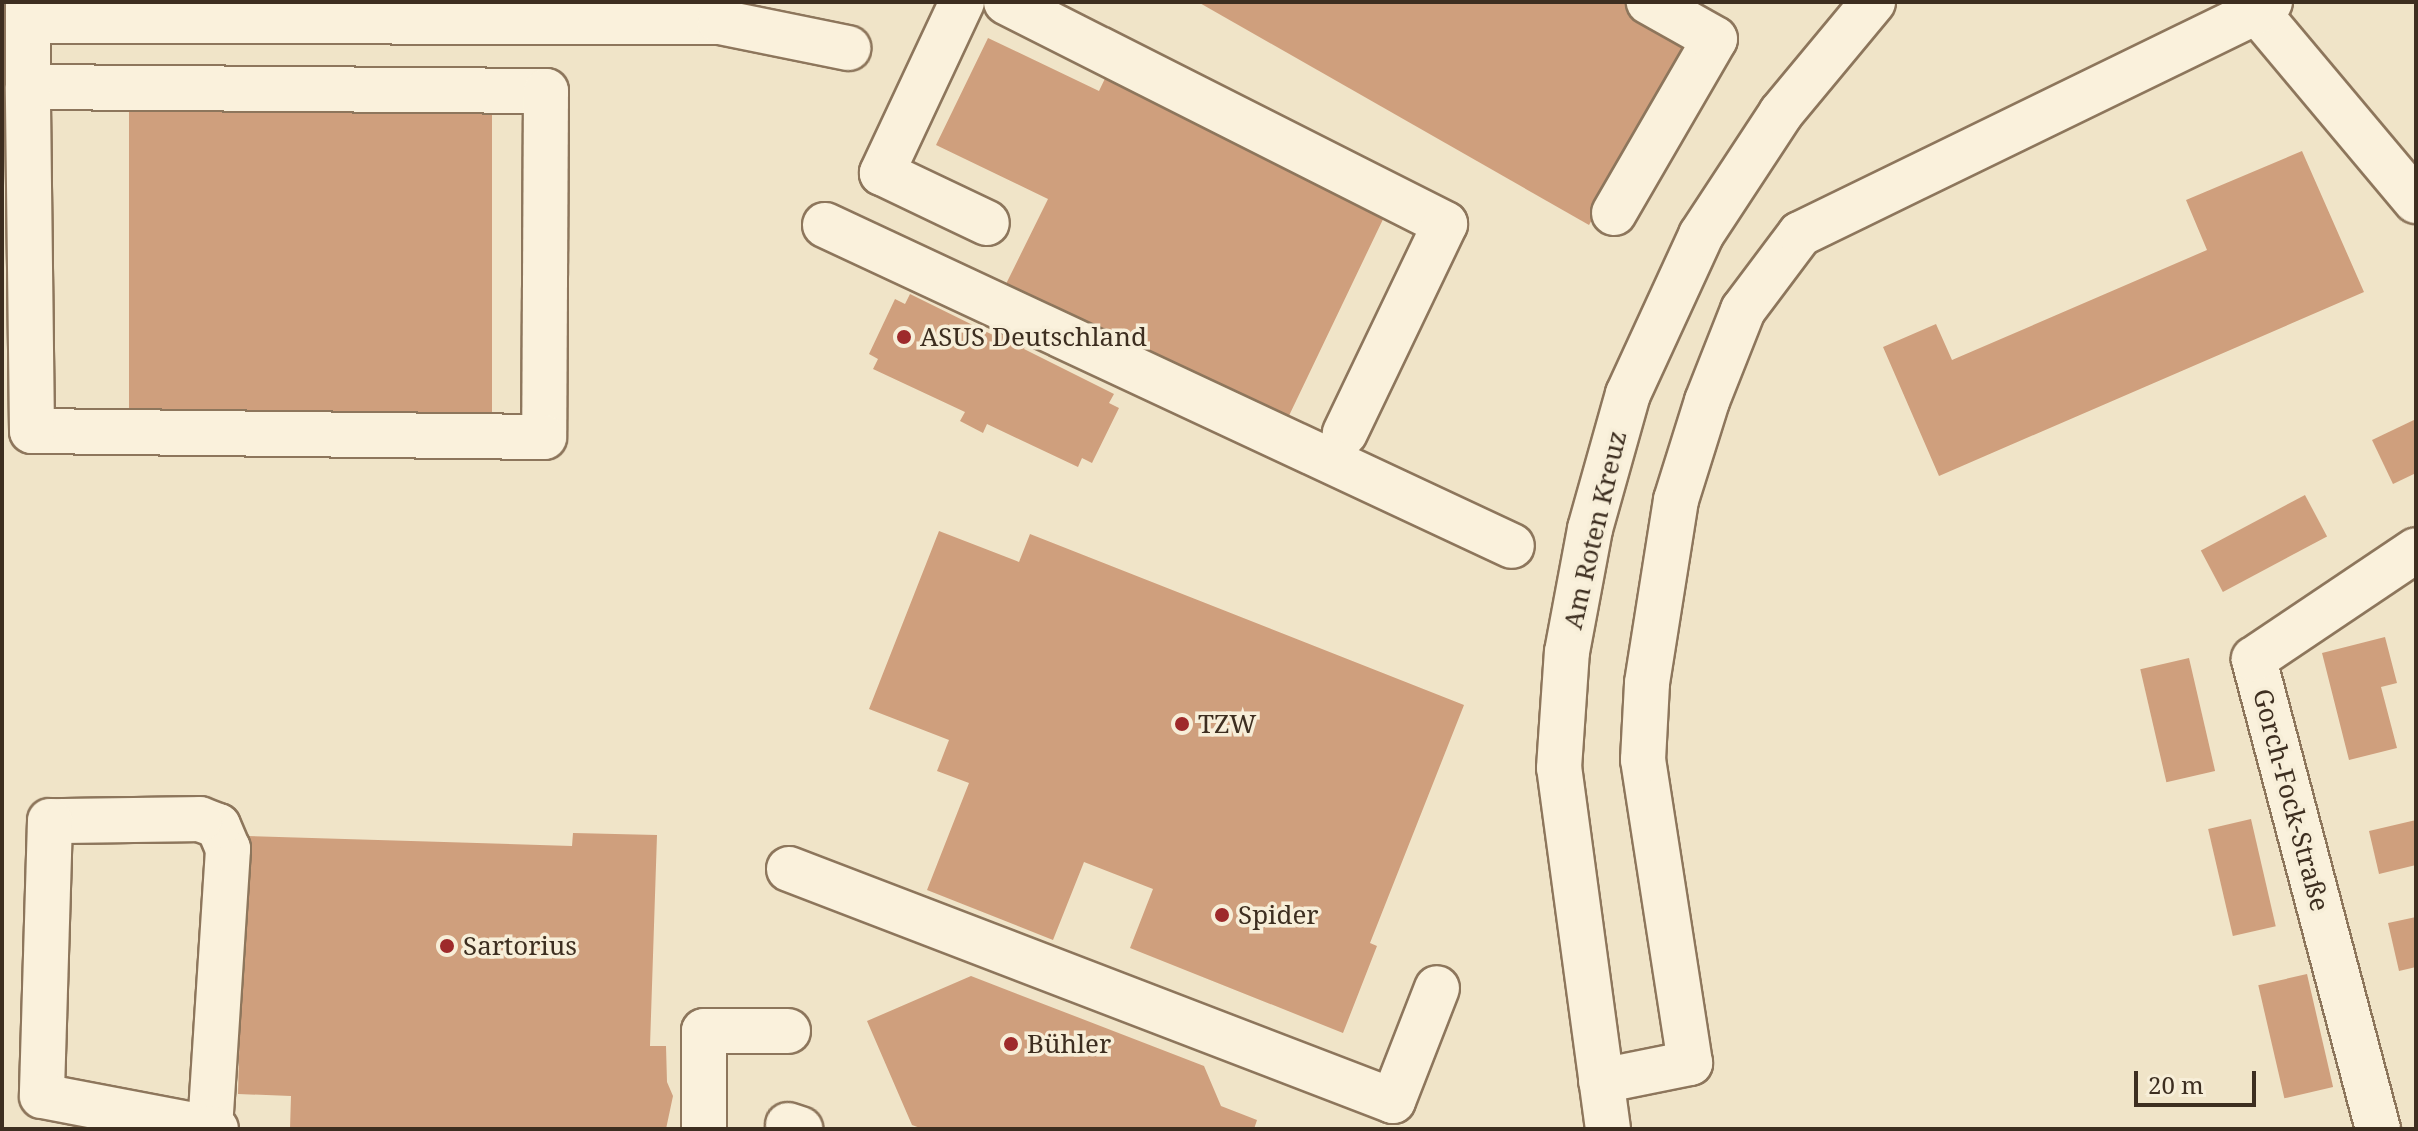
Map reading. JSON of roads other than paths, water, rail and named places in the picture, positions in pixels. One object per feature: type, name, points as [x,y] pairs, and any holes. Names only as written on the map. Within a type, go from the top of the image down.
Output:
[{"type":"street","points":[[962,2],[882,173],[987,223]]},
{"type":"street","points":[[1006,2],[1445,224],[1345,433]]},
{"type":"street","points":[[1614,213],[1715,39],[1649,2]]},
{"type":"street","name":"Am Roten Kreuz","points":[[1608,1129],[1559,768],[1567,652],[1590,529],[1628,394],[1701,235],[1781,113],[1873,2]]},
{"type":"street","points":[[1601,1081],[1690,1063],[1643,760],[1647,683],[1676,500],[1707,401],[1743,310],[1800,234],[2259,5],[2416,201]]},
{"type":"street","points":[[28,87],[546,91],[544,437],[32,431],[28,87],[28,11],[720,22],[848,48]]},
{"type":"street","points":[[825,225],[1512,546]]},
{"type":"street","name":"Gorch-Fock-Straße","points":[[2378,1129],[2254,659],[2416,550]]},
{"type":"street","points":[[200,819],[218,826],[228,849],[213,1128],[42,1096],[50,821],[200,819]]},
{"type":"street","points":[[789,869],[1393,1101],[1437,988]]},
{"type":"street","points":[[704,1129],[704,1031],[788,1031]]},
{"type":"place","name":"ASUS Deutschland","points":[[904,337]]},
{"type":"place","name":"TZW","points":[[1182,724]]},
{"type":"place","name":"Spider","points":[[1222,915]]},
{"type":"place","name":"Sartorius","points":[[447,946]]},
{"type":"place","name":"Bühler","points":[[1011,1044]]}]
